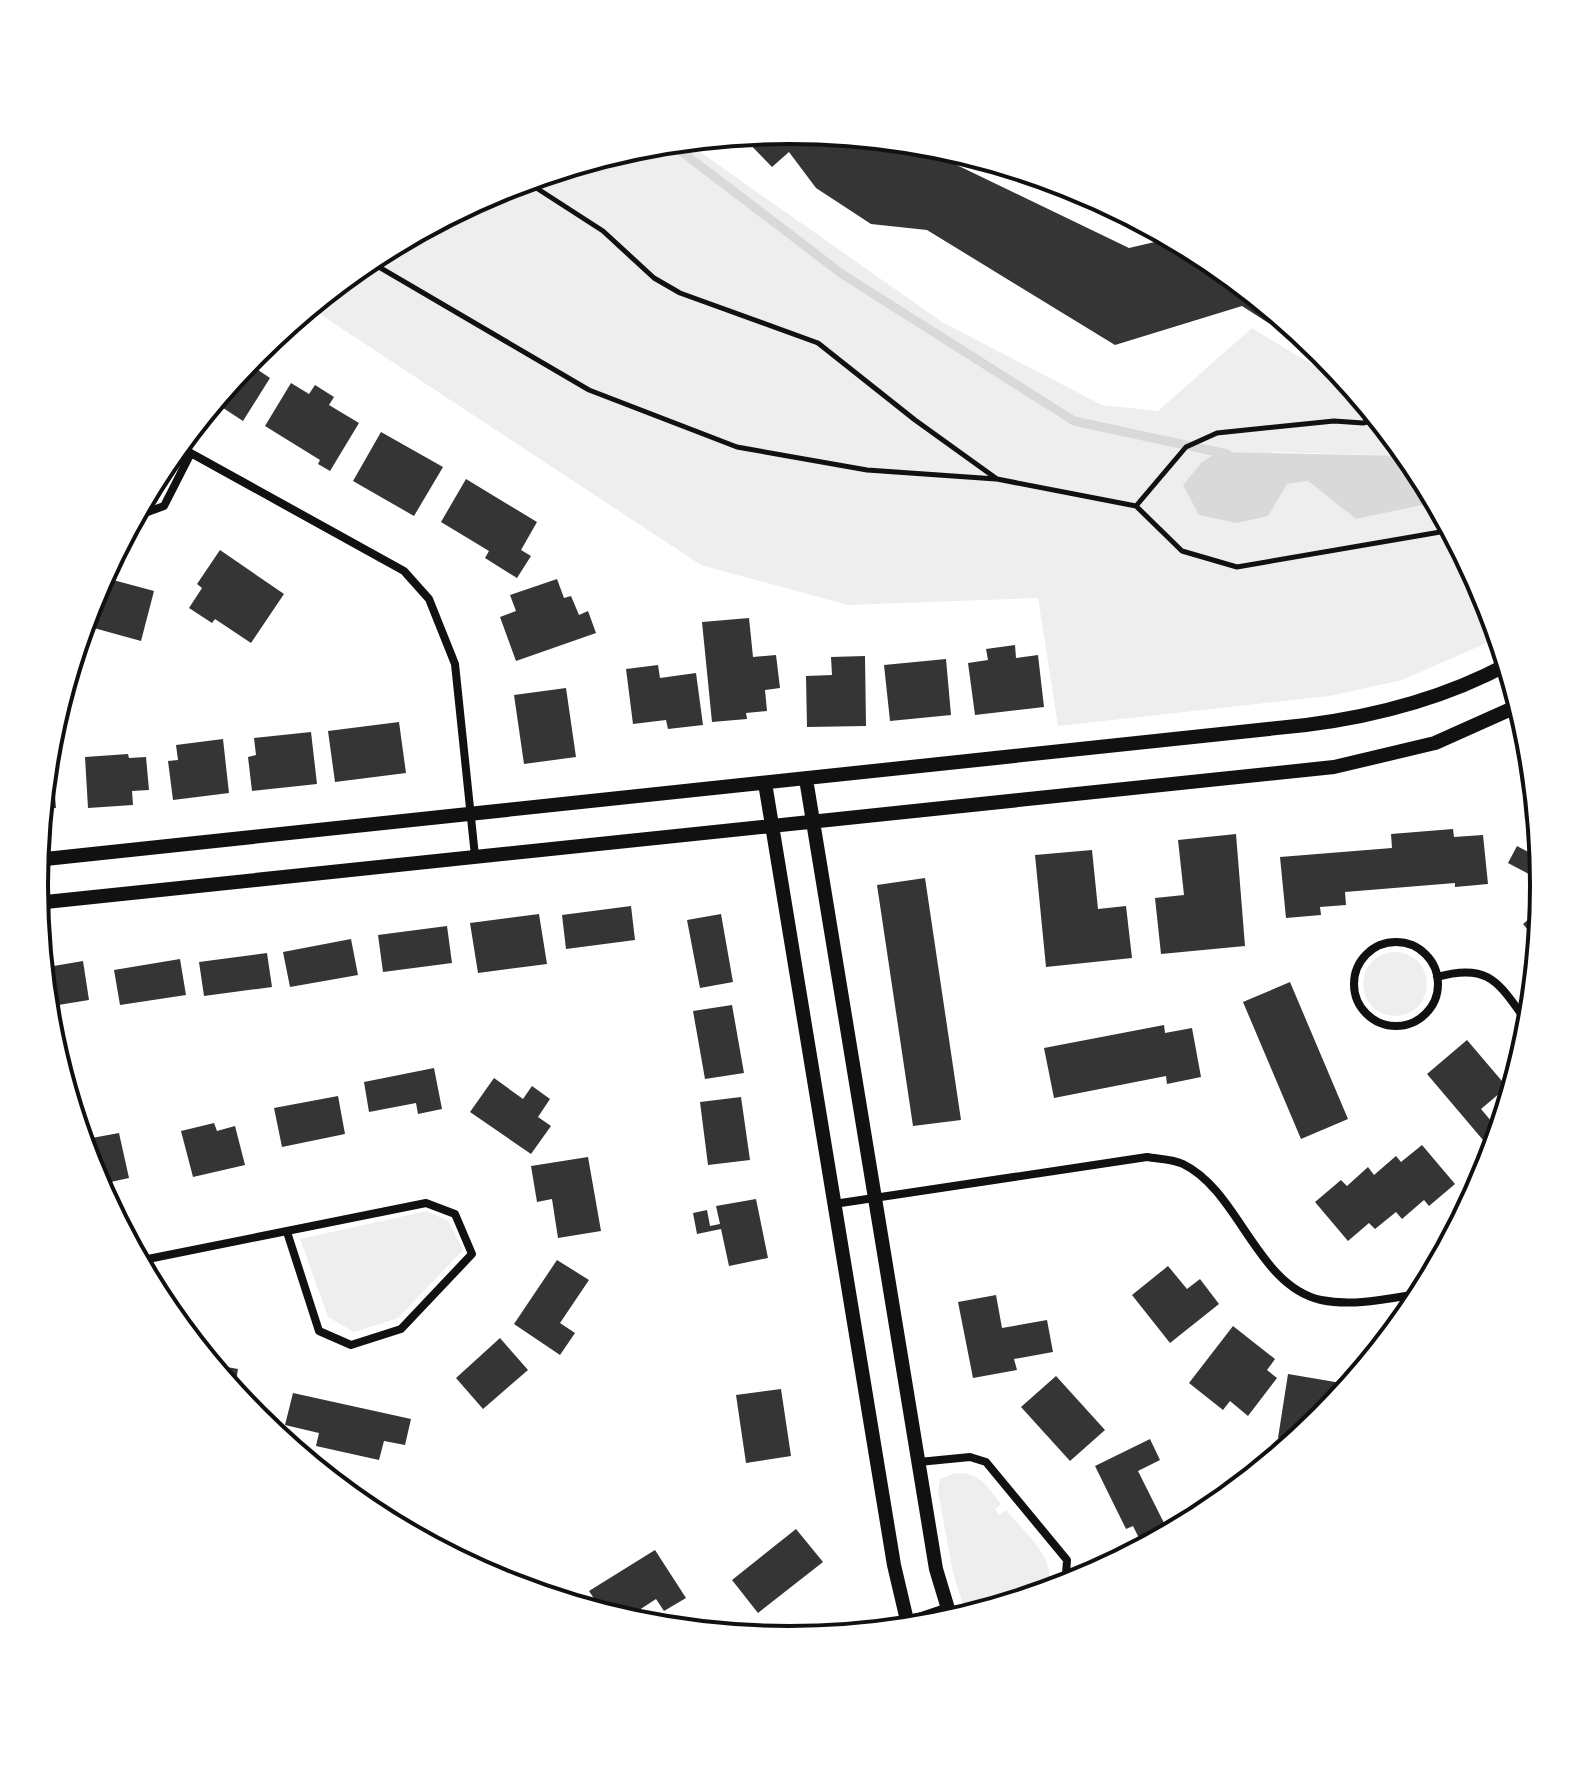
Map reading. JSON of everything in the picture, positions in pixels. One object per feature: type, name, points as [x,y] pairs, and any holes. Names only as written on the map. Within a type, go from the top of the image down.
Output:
[{"type":"street","points":[[149,511],[164,506],[191,453],[404,571],[429,599],[455,664],[475,856]]},
{"type":"street","points":[[49,859],[1337,721],[1427,699],[1498,668]]},
{"type":"street","points":[[49,902],[1334,767],[1435,743],[1510,710]]},
{"type":"street","points":[[806,779],[874,1197],[947,1610]]},
{"type":"street","points":[[765,783],[833,1204],[907,1618]]},
{"type":"street","points":[[1385,943],[1413,946],[1432,963],[1437,977],[1433,1004],[1425,1015],[1398,1026],[1374,1021],[1363,1011],[1353,986],[1356,969],[1364,956],[1385,943]]},
{"type":"street","points":[[1437,977],[1466,968],[1496,981],[1520,1012]]},
{"type":"street","points":[[833,1204],[1147,1157],[1182,1163],[1208,1182],[1284,1281],[1318,1299],[1363,1303],[1407,1296]]},
{"type":"street","points":[[149,1259],[426,1203],[455,1214],[472,1254],[401,1329],[351,1345],[319,1331],[287,1232]]},
{"type":"street","points":[[919,1462],[970,1457],[992,1468],[1067,1560],[1066,1574]]},
{"type":"path","points":[[537,188],[603,231],[654,278],[680,293],[818,343],[915,420],[997,479]]},
{"type":"path","points":[[380,268],[589,390],[737,447],[867,470],[997,479],[1136,506],[1182,551],[1237,567],[1441,532]]},
{"type":"path","points":[[1136,506],[1186,447],[1217,433],[1334,421],[1368,422]]},
{"type":"shaded area","points":[[697,150],[942,322],[1102,405],[1158,411],[1252,328],[1324,372],[1393,456],[1273,452],[1287,484],[1308,481],[1356,519],[1425,504],[1455,558],[1490,641],[1402,680],[1329,696],[1058,726],[1038,598],[848,605],[701,565],[319,313],[419,243],[506,200],[598,169]]},
{"type":"shaded area","points":[[1218,452],[1393,456],[1425,504],[1356,519],[1308,481],[1287,484],[1268,516],[1237,523],[1199,515],[1183,485],[1202,462]]},
{"type":"shaded area","points":[[1395,952],[1418,961],[1427,984],[1418,1007],[1395,1016],[1372,1007],[1363,984],[1372,961]]},
{"type":"shaded area","points":[[427,1211],[448,1221],[463,1250],[398,1318],[354,1332],[328,1317],[300,1239]]},
{"type":"shaded area","points":[[964,1473],[982,1481],[1001,1504],[995,1509],[999,1515],[1006,1510],[1039,1548],[1049,1569],[1049,1580],[964,1606],[953,1573],[938,1491],[940,1479]]},
{"type":"building","points":[[751,146],[838,146],[886,150],[950,162],[1129,248],[1157,241],[1241,297],[1282,331],[1242,306],[1115,345],[927,230],[871,224],[816,188],[789,152],[772,167]]},
{"type":"building","points":[[257,369],[270,378],[243,421],[223,408]]},
{"type":"building","points":[[291,383],[309,394],[315,385],[334,397],[329,405],[359,423],[330,471],[318,464],[320,460],[265,426]]},
{"type":"building","points":[[381,432],[443,467],[414,516],[353,481]]},
{"type":"building","points":[[466,479],[537,522],[521,550],[531,556],[517,578],[485,558],[489,551],[441,522]]},
{"type":"building","points":[[220,550],[284,594],[251,643],[215,619],[212,623],[189,608],[202,588],[197,584]]},
{"type":"building","points":[[557,579],[564,598],[571,596],[579,615],[588,611],[596,633],[516,661],[500,617],[516,611],[510,595]]},
{"type":"building","points":[[114,580],[154,591],[141,641],[94,628]]},
{"type":"building","points":[[749,618],[753,657],[776,655],[780,688],[765,690],[767,711],[746,713],[747,719],[712,722],[702,622]]},
{"type":"building","points":[[1015,645],[1016,658],[1038,655],[1044,707],[975,715],[968,663],[988,660],[986,649]]},
{"type":"building","points":[[865,656],[866,726],[807,727],[806,676],[832,675],[831,657]]},
{"type":"building","points":[[946,659],[951,715],[890,721],[884,665]]},
{"type":"building","points":[[658,665],[660,678],[696,673],[703,725],[668,729],[666,720],[633,724],[626,669]]},
{"type":"building","points":[[566,688],[576,757],[524,764],[514,695]]},
{"type":"building","points":[[399,722],[406,773],[335,782],[328,731]]},
{"type":"building","points":[[311,732],[317,784],[252,791],[248,757],[256,755],[254,738]]},
{"type":"building","points":[[223,739],[229,793],[173,800],[168,761],[178,760],[176,745]]},
{"type":"building","points":[[128,754],[129,758],[146,757],[149,790],[132,791],[133,805],[88,808],[85,757]]},
{"type":"building","points":[[1453,829],[1454,837],[1483,835],[1488,884],[1455,887],[1455,883],[1345,892],[1346,905],[1320,907],[1321,915],[1286,918],[1280,857],[1392,848],[1391,834]]},
{"type":"building","points":[[1236,834],[1245,946],[1161,954],[1155,898],[1184,895],[1178,840]]},
{"type":"building","points":[[1517,846],[1530,853],[1531,875],[1508,863]]},
{"type":"building","points":[[1092,850],[1098,909],[1126,906],[1132,958],[1046,967],[1035,855]]},
{"type":"building","points":[[925,878],[961,1120],[913,1126],[877,885]]},
{"type":"building","points":[[631,906],[635,940],[566,949],[562,915]]},
{"type":"building","points":[[539,914],[547,964],[478,973],[470,923]]},
{"type":"building","points":[[721,914],[733,982],[700,988],[687,920]]},
{"type":"building","points":[[1530,918],[1529,931],[1523,924]]},
{"type":"building","points":[[447,926],[452,963],[383,972],[378,935]]},
{"type":"building","points":[[351,939],[358,975],[290,987],[283,952]]},
{"type":"building","points":[[267,953],[272,987],[204,996],[199,962]]},
{"type":"building","points":[[180,959],[186,995],[120,1005],[114,970]]},
{"type":"building","points":[[83,961],[89,1000],[58,1005],[53,966]]},
{"type":"building","points":[[1290,982],[1348,1119],[1301,1139],[1243,1002]]},
{"type":"building","points":[[732,1005],[744,1073],[705,1079],[693,1011]]},
{"type":"building","points":[[1164,1025],[1165,1033],[1192,1028],[1201,1077],[1167,1084],[1166,1076],[1054,1098],[1044,1048]]},
{"type":"building","points":[[1467,1040],[1504,1084],[1502,1092],[1481,1109],[1492,1123],[1485,1142],[1427,1074]]},
{"type":"building","points":[[434,1068],[442,1109],[418,1114],[416,1103],[369,1112],[364,1082]]},
{"type":"building","points":[[494,1078],[523,1099],[532,1086],[550,1099],[538,1117],[551,1126],[531,1154],[470,1112]]},
{"type":"building","points":[[338,1096],[345,1134],[282,1147],[274,1108]]},
{"type":"building","points":[[741,1097],[750,1160],[708,1165],[700,1102]]},
{"type":"building","points":[[214,1123],[217,1131],[235,1126],[245,1165],[193,1177],[181,1131]]},
{"type":"building","points":[[119,1133],[129,1178],[110,1182],[92,1138]]},
{"type":"building","points":[[1422,1145],[1455,1184],[1429,1206],[1424,1200],[1402,1219],[1396,1212],[1375,1229],[1369,1223],[1348,1241],[1315,1202],[1341,1180],[1347,1186],[1368,1167],[1374,1175],[1396,1156],[1401,1162]]},
{"type":"building","points":[[588,1157],[601,1231],[558,1238],[552,1199],[537,1202],[531,1166]]},
{"type":"building","points":[[756,1199],[768,1258],[729,1266],[721,1229],[697,1234],[693,1213],[707,1210],[710,1226],[720,1224],[716,1206]]},
{"type":"building","points":[[557,1260],[589,1280],[560,1323],[575,1333],[560,1355],[514,1324]]},
{"type":"building","points":[[1168,1266],[1187,1289],[1200,1279],[1219,1304],[1170,1343],[1132,1295]]},
{"type":"building","points":[[996,1295],[1002,1328],[1047,1320],[1053,1352],[1014,1359],[1017,1370],[973,1378],[958,1302]]},
{"type":"building","points":[[1233,1326],[1275,1359],[1267,1370],[1277,1378],[1248,1416],[1230,1401],[1223,1410],[1189,1383]]},
{"type":"building","points":[[500,1338],[528,1370],[483,1409],[456,1378]]},
{"type":"building","points":[[226,1367],[238,1369],[236,1379]]},
{"type":"building","points":[[1288,1374],[1339,1383],[1283,1439],[1278,1438]]},
{"type":"building","points":[[1056,1376],[1105,1430],[1070,1461],[1021,1407]]},
{"type":"building","points":[[781,1389],[791,1456],[746,1463],[736,1395]]},
{"type":"building","points":[[293,1393],[411,1419],[405,1445],[384,1441],[379,1460],[316,1446],[319,1433],[285,1425]]},
{"type":"building","points":[[1150,1439],[1160,1460],[1138,1471],[1165,1525],[1139,1538],[1133,1526],[1126,1529],[1095,1466]]},
{"type":"building","points":[[796,1529],[823,1562],[758,1613],[732,1580]]},
{"type":"building","points":[[655,1550],[686,1598],[664,1611],[656,1599],[637,1611],[596,1601],[589,1591]]},
{"type":"waterway","points":[[682,152],[842,274],[1074,421],[1227,454]]}]
